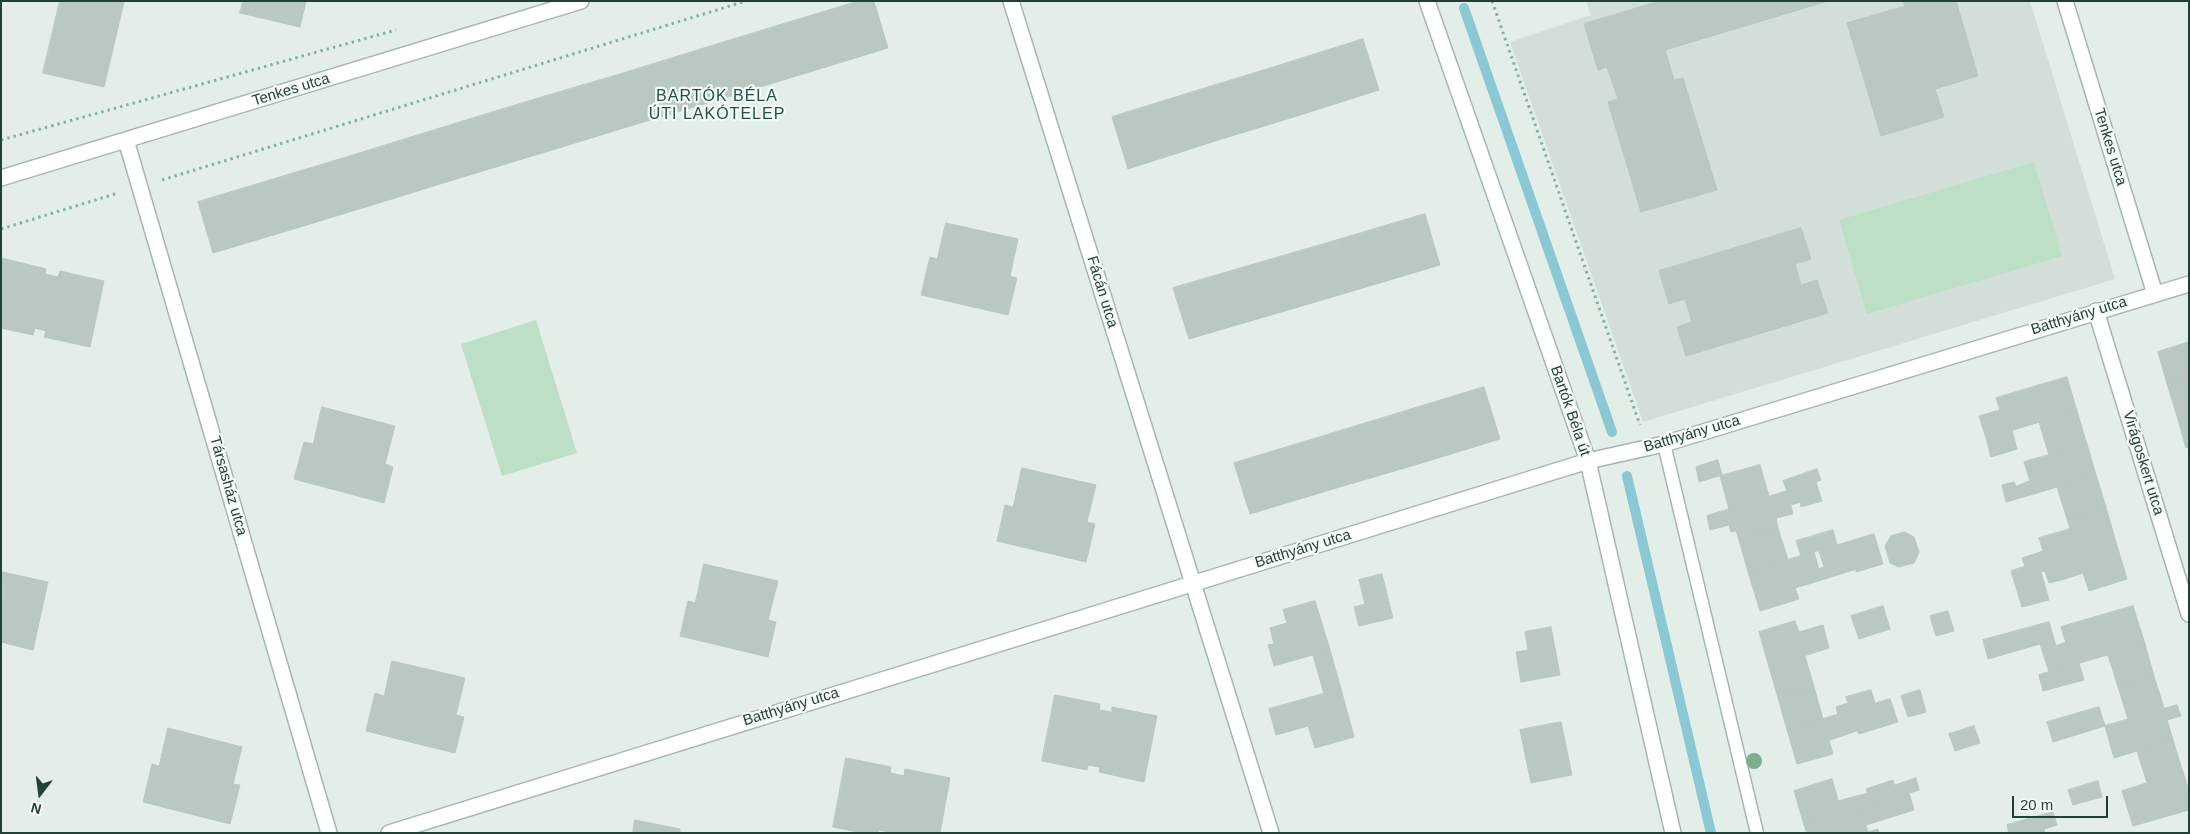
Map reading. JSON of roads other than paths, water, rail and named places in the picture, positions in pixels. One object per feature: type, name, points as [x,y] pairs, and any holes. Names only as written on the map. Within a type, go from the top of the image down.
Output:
[{"type":"street","name":"Tenkes utca","points":[[1,178],[581,1]]},
{"type":"street","name":"Fácán utca","points":[[1011,1],[1194,582]]},
{"type":"street","name":"Bartók Béla út","points":[[1426,1],[1588,461],[1673,833]]},
{"type":"street","name":"Tenkes utca","points":[[2065,1],[2155,294]]},
{"type":"street","name":"Társasház utca","points":[[126,140],[329,833]]},
{"type":"street","name":"Batthyány utca","points":[[389,833],[1588,461],[1664,444],[2189,284]]},
{"type":"street","name":"Virágoskert utca","points":[[2096,311],[2189,614]]},
{"type":"street","points":[[1194,582],[1271,833]]},
{"type":"lane","points":[[1664,444],[1757,833]]},
{"type":"waterway","points":[[1464,8],[1612,432]]},
{"type":"waterway","points":[[1627,476],[1711,833]]},
{"type":"district","name":"BARTÓK BÉLA ÚTI LAKÓTELEP","points":[[717,106]]}]
